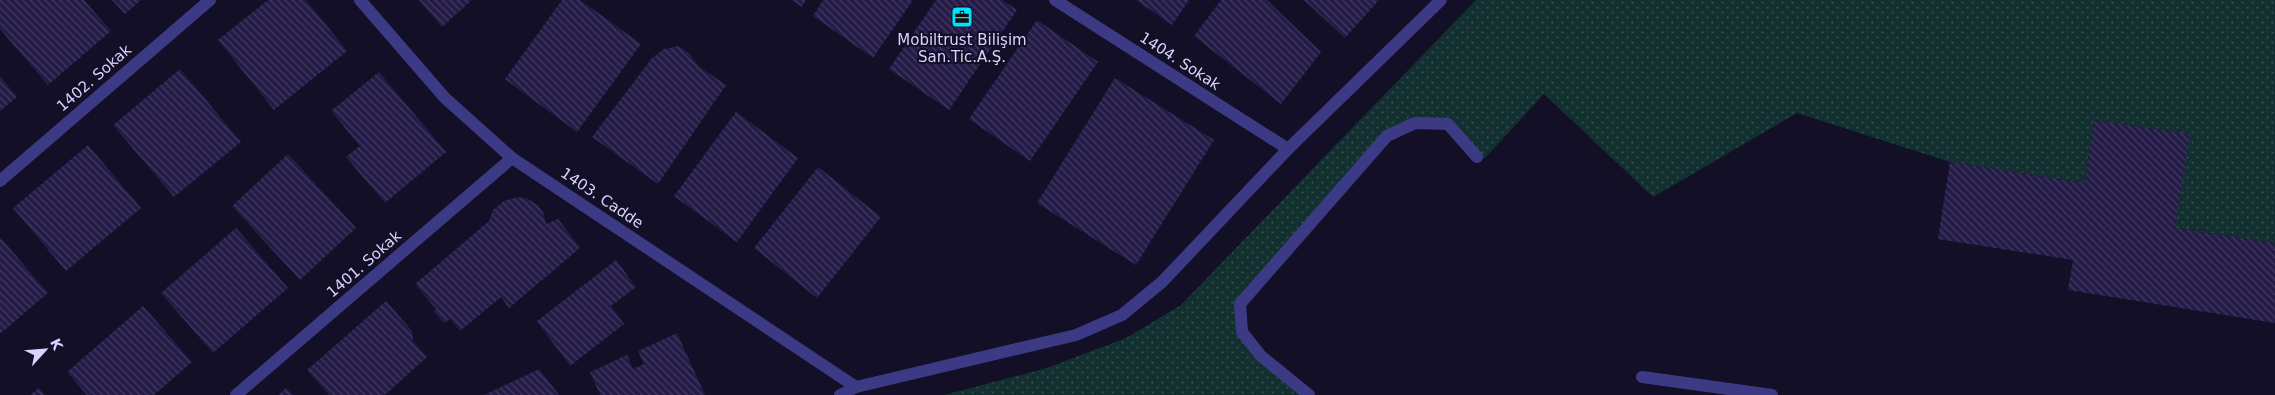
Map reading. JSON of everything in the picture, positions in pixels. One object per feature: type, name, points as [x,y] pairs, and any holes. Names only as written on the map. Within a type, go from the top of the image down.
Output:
[{"type":"street","name":"1402. Sokak","points":[[0,181],[210,0]]},
{"type":"street","name":"1403. Cadde","points":[[360,0],[445,98],[512,158],[856,387]]},
{"type":"street","name":"1404. Sokak","points":[[1055,0],[1288,149]]},
{"type":"street","points":[[840,395],[856,387],[1076,335],[1122,315],[1162,282],[1288,149],[1442,0]]},
{"type":"street","points":[[1309,395],[1261,356],[1242,332],[1240,304],[1387,136],[1415,123],[1448,124],[1478,157]]},
{"type":"street","name":"1401. Sokak","points":[[236,395],[512,158]]},
{"type":"street","points":[[1642,377],[1772,395]]},
{"type":"green space","points":[[1476,0],[2275,0],[2275,243],[2175,228],[2189,134],[2094,120],[2085,183],[1950,162],[1797,113],[1653,197],[1544,94],[1484,159],[1448,124],[1415,123],[1387,136],[1240,304],[1242,332],[1309,395],[944,395],[1047,368],[1126,338],[1181,305]]},
{"type":"building","points":[[0,0],[84,0],[111,31],[48,85],[0,29]]},
{"type":"building","points":[[112,0],[141,0],[125,14]]},
{"type":"building","points":[[268,0],[306,0],[347,51],[274,110],[218,40]]},
{"type":"building","points":[[419,0],[472,0],[442,27]]},
{"type":"building","points":[[562,0],[580,0],[641,44],[577,132],[505,79]]},
{"type":"building","points":[[791,0],[806,0],[802,7]]},
{"type":"building","points":[[823,0],[913,0],[873,58],[813,16]]},
{"type":"building","points":[[936,0],[1002,0],[1017,10],[949,110],[889,69]]},
{"type":"building","points":[[1136,0],[1189,0],[1172,25]]},
{"type":"building","points":[[1221,0],[1267,0],[1321,52],[1281,104],[1194,36]]},
{"type":"building","points":[[1304,0],[1379,0],[1345,38]]},
{"type":"building","points":[[1037,20],[1098,62],[1030,161],[969,119]]},
{"type":"building","points":[[679,46],[690,54],[698,66],[726,85],[658,184],[592,137],[652,58],[664,49]]},
{"type":"building","points":[[180,69],[241,142],[174,197],[113,125]]},
{"type":"building","points":[[379,72],[446,152],[385,203],[346,157],[360,146],[331,111]]},
{"type":"building","points":[[0,76],[17,97],[0,111]]},
{"type":"building","points":[[1115,78],[1214,140],[1136,265],[1037,203]]},
{"type":"building","points":[[736,112],[798,158],[737,242],[674,196]]},
{"type":"building","points":[[2094,120],[2190,134],[2175,228],[2275,243],[2275,323],[2068,290],[2073,260],[1938,239],[1950,162],[2085,183]]},
{"type":"building","points":[[88,145],[141,208],[66,271],[13,208]]},
{"type":"building","points":[[288,154],[356,228],[300,280],[232,206]]},
{"type":"building","points":[[818,167],[881,217],[817,298],[754,248]]},
{"type":"building","points":[[518,197],[528,199],[537,205],[543,212],[546,224],[558,219],[580,248],[509,308],[501,297],[460,331],[450,319],[444,323],[433,311],[436,309],[415,284],[489,221],[493,210],[504,201]]},
{"type":"building","points":[[236,228],[288,288],[213,353],[161,293]]},
{"type":"building","points":[[0,237],[48,293],[0,334]]},
{"type":"building","points":[[616,260],[636,287],[611,306],[624,324],[570,366],[537,321]]},
{"type":"building","points":[[386,301],[412,331],[413,341],[427,357],[385,395],[329,395],[307,370]]},
{"type":"building","points":[[143,306],[192,362],[154,395],[87,395],[67,372]]},
{"type":"building","points":[[677,333],[705,395],[600,395],[590,372],[627,355],[633,369],[644,364],[638,351]]},
{"type":"building","points":[[539,369],[559,395],[484,395]]},
{"type":"building","points":[[39,388],[45,395],[30,395]]},
{"type":"building","points":[[286,388],[293,395],[278,395]]},
{"type":"place","name":"Mobiltrust Bilişim San.Tic.A.Ş.","points":[[962,17]]}]
